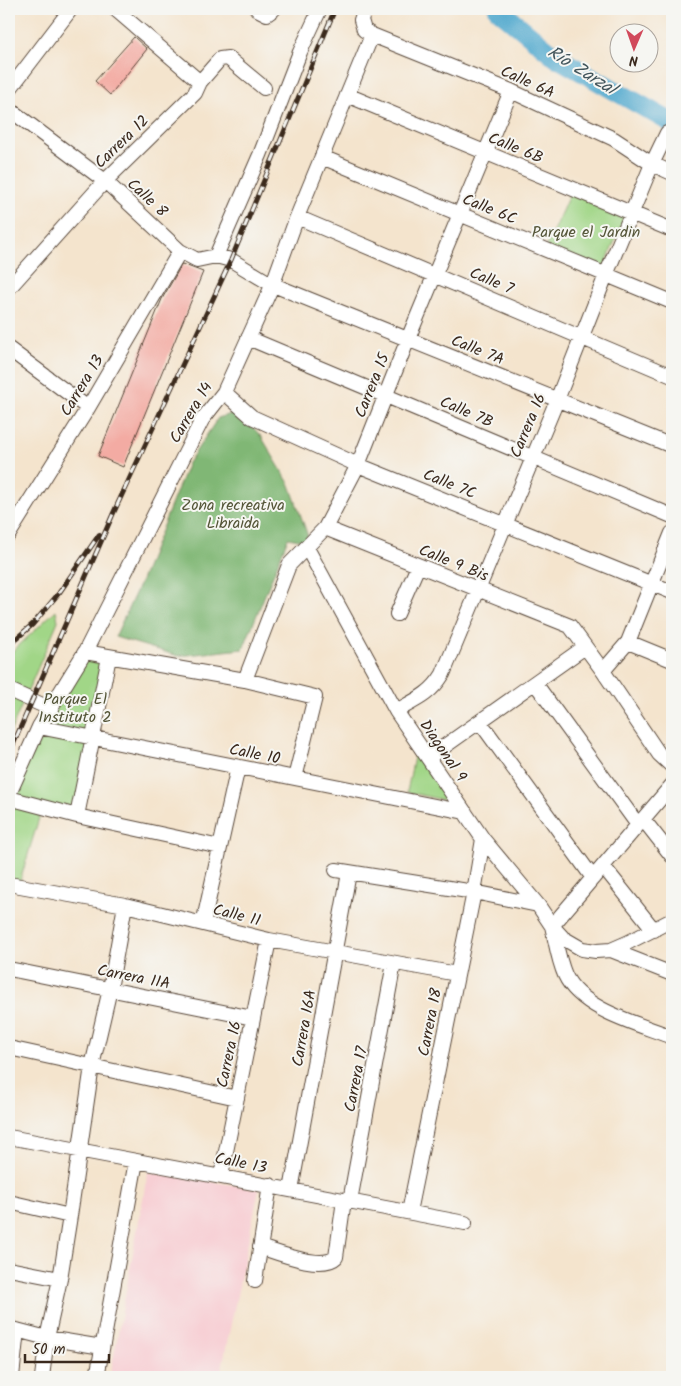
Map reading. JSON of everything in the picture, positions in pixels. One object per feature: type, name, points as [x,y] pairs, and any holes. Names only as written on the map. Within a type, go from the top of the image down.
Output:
[{"type":"street","points":[[9,90],[70,9]]},
{"type":"street","points":[[115,9],[200,82]]},
{"type":"street","points":[[257,9],[267,14],[274,9]]},
{"type":"street","points":[[216,256],[260,155],[300,52],[320,9]]},
{"type":"street","name":"Carrera 14","points":[[9,794],[39,727],[85,652],[202,420],[224,392],[271,284],[347,96],[368,33],[361,20],[364,9]]},
{"type":"street","name":"Calle 6A","points":[[368,33],[510,92],[614,139],[652,164],[672,172]]},
{"type":"street","name":"Carrera 12","points":[[9,288],[105,181],[196,93],[200,82],[220,59],[228,58],[264,88]]},
{"type":"street","name":"Carrera 15","points":[[245,680],[289,565],[325,528],[358,465],[510,92]]},
{"type":"street","name":"Calle 6B","points":[[347,96],[672,230]]},
{"type":"street","name":"Calle 8","points":[[9,109],[105,181],[180,251],[197,260],[216,256],[231,260],[271,284]]},
{"type":"street","name":"Carrera 16","points":[[396,711],[426,694],[436,686],[443,674],[557,400],[606,275],[652,164],[667,133]]},
{"type":"street","name":"Calle 6C","points":[[322,157],[672,302]]},
{"type":"street","name":"Calle 7","points":[[297,216],[672,376]]},
{"type":"street","name":"Carrera 13","points":[[9,534],[88,408],[180,251]]},
{"type":"street","name":"Calle 7A","points":[[271,284],[672,446]]},
{"type":"street","name":"Calle 7B","points":[[248,338],[672,516]]},
{"type":"street","points":[[9,349],[88,408]]},
{"type":"street","name":"Calle 7C","points":[[224,392],[252,417],[358,465],[672,592]]},
{"type":"street","name":"Calle 9 Bis","points":[[325,528],[570,626],[585,647]]},
{"type":"street","points":[[603,671],[628,642],[672,533]]},
{"type":"street","name":"Diagonal 9","points":[[307,548],[396,711],[483,839],[563,938],[582,949],[596,951],[611,950]]},
{"type":"street","points":[[396,614],[418,566]]},
{"type":"street","points":[[628,642],[672,660]]},
{"type":"street","points":[[428,758],[585,647],[659,754],[672,766]]},
{"type":"street","points":[[85,652],[109,658],[245,680],[315,697],[295,778]]},
{"type":"street","points":[[77,816],[109,658]]},
{"type":"street","points":[[535,683],[641,822],[672,856]]},
{"type":"street","points":[[9,690],[51,709]]},
{"type":"street","points":[[480,722],[593,878]]},
{"type":"street","name":"Calle 10","points":[[39,727],[465,812]]},
{"type":"street","points":[[202,924],[238,767]]},
{"type":"street","points":[[672,785],[552,926],[566,976],[585,999],[601,1010],[672,1037]]},
{"type":"street","points":[[9,798],[77,816],[220,847]]},
{"type":"street","name":"Carrera 18","points":[[409,1212],[483,839]]},
{"type":"street","points":[[603,866],[654,930]]},
{"type":"street","name":"Carrera 16A","points":[[291,1190],[334,952],[343,872],[474,892]]},
{"type":"street","name":"Calle 11","points":[[9,885],[125,905],[269,940],[457,974]]},
{"type":"street","points":[[474,892],[538,905]]},
{"type":"street","points":[[42,1377],[47,1338],[60,1279],[92,1066],[110,989],[125,905]]},
{"type":"street","points":[[611,950],[672,920]]},
{"type":"street","name":"Carrera 16","points":[[221,1176],[269,940]]},
{"type":"street","points":[[611,950],[672,974]]},
{"type":"street","name":"Carrera 17","points":[[260,1247],[300,1260],[326,1263],[331,1262],[336,1257],[394,963]]},
{"type":"street","name":"Carrera 11A","points":[[9,969],[253,1018]]},
{"type":"street","points":[[9,1048],[237,1098]]},
{"type":"street","name":"Calle 13","points":[[9,1137],[465,1223]]},
{"type":"street","points":[[97,1377],[136,1161]]},
{"type":"street","points":[[255,1281],[270,1185]]},
{"type":"street","points":[[9,1202],[70,1216]]},
{"type":"street","points":[[9,1268],[60,1279]]},
{"type":"street","points":[[12,1377],[13,1329],[47,1338],[102,1346]]},
{"type":"shaded area","points":[[148,1172],[259,1189],[220,1377],[110,1377]]},
{"type":"green space","name":"Parque el Jardin","points":[[570,193],[626,213],[602,273],[545,249]]},
{"type":"green space","name":"Zona recreativa Libraida","points":[[238,412],[261,436],[290,485],[310,542],[288,538],[243,649],[178,656],[115,637],[140,583],[188,463],[218,418]]},
{"type":"green space","points":[[56,610],[58,621],[9,735],[9,655]]},
{"type":"green space","name":"Parque El Instituto 2","points":[[85,653],[109,658],[76,814],[42,808],[20,881],[9,879],[9,794]]},
{"type":"green space","points":[[415,752],[448,801],[407,792]]},
{"type":"building","points":[[134,37],[147,49],[110,95],[95,81]]},
{"type":"building","points":[[182,264],[203,272],[123,467],[98,456],[162,299]]},
{"type":"waterway","name":"Río Zarzal","points":[[498,9],[556,57],[672,123]]},
{"type":"railway","points":[[9,754],[113,514],[231,260],[335,9]]},
{"type":"railway","points":[[9,645],[33,624],[59,593],[99,535]]}]
